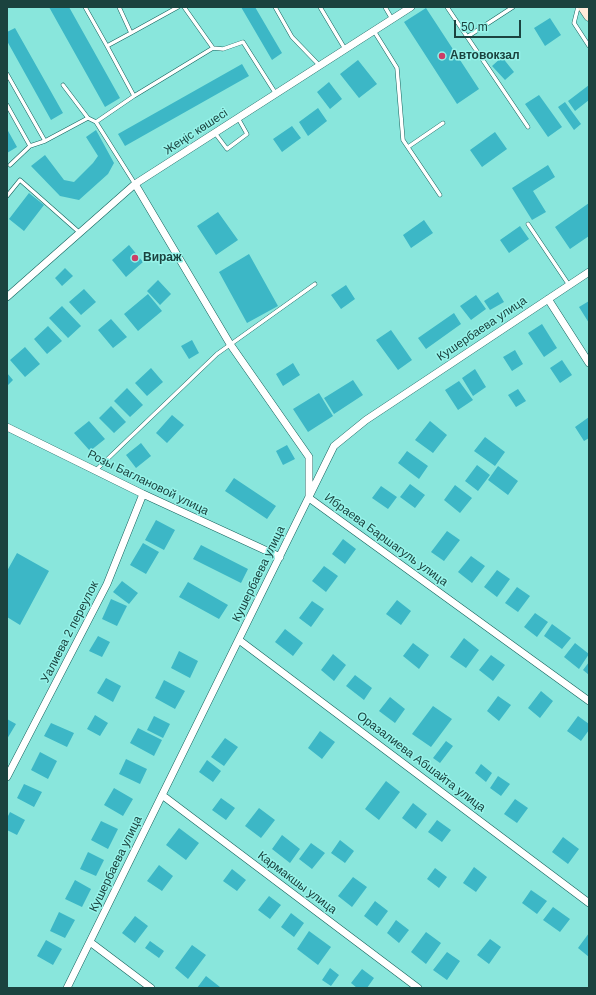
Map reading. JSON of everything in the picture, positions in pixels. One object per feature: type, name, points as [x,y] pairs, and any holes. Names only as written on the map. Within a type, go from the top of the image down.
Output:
[{"type":"street","name":"Жеңіс көшесі","points":[[7,297],[135,184],[412,7]]},
{"type":"street","points":[[583,7],[589,16]]},
{"type":"street","name":"Ибраева Баршагуль улица","points":[[135,184],[230,344],[309,457],[309,498],[589,701]]},
{"type":"street","name":"Кушербаева улица","points":[[67,988],[334,446],[366,420],[589,272]]},
{"type":"street","points":[[548,299],[589,363]]},
{"type":"street","name":"Розы Баглановой улица","points":[[7,427],[143,494],[280,557]]},
{"type":"street","name":"Уалиева 2 переулок","points":[[7,777],[107,584],[143,494]]},
{"type":"street","name":"Оразалиева Абшайта улица","points":[[239,640],[589,903]]},
{"type":"street","name":"Кармакшы улица","points":[[162,796],[418,988]]},
{"type":"street","points":[[90,942],[151,988]]},
{"type":"lane","points":[[85,7],[134,96]]},
{"type":"lane","points":[[119,7],[131,33]]},
{"type":"lane","points":[[107,46],[178,7]]},
{"type":"lane","points":[[184,7],[213,48]]},
{"type":"lane","points":[[275,7],[292,37],[320,66]]},
{"type":"lane","points":[[320,7],[345,49]]},
{"type":"lane","points":[[385,7],[392,19]]},
{"type":"lane","points":[[448,7],[528,127]]},
{"type":"lane","points":[[467,36],[512,7]]},
{"type":"lane","points":[[578,7],[574,23],[589,46]]},
{"type":"lane","points":[[374,31],[397,68],[403,140],[440,195]]},
{"type":"lane","points":[[96,122],[134,96],[213,48],[223,49],[243,42],[276,94]]},
{"type":"lane","points":[[7,74],[45,141]]},
{"type":"lane","points":[[63,85],[88,118],[96,122],[135,184]]},
{"type":"lane","points":[[7,105],[30,146]]},
{"type":"lane","points":[[10,165],[30,146],[45,141],[88,118]]},
{"type":"lane","points":[[215,133],[227,149],[247,134],[238,118]]},
{"type":"lane","points":[[408,147],[443,123]]},
{"type":"lane","points":[[7,196],[20,180],[80,233]]},
{"type":"lane","points":[[528,224],[569,285]]},
{"type":"lane","points":[[96,470],[216,354],[316,284]]},
{"type":"building","points":[[49,7],[69,7],[120,98],[105,107]]},
{"type":"building","points":[[241,7],[255,7],[282,53],[272,60]]},
{"type":"building","name":"Автовокзал","points":[[426,8],[479,89],[457,104],[404,22]]},
{"type":"building","points":[[550,18],[561,35],[545,46],[534,28]]},
{"type":"building","points":[[15,28],[63,113],[51,120],[7,41],[7,32]]},
{"type":"building","points":[[502,57],[514,72],[505,80],[492,66]]},
{"type":"building","points":[[358,60],[377,84],[359,98],[340,74]]},
{"type":"building","points":[[242,64],[249,76],[125,146],[118,134]]},
{"type":"building","points":[[329,82],[342,99],[330,109],[317,92]]},
{"type":"building","points":[[589,85],[589,100],[575,111],[568,101]]},
{"type":"building","points":[[539,95],[562,127],[548,137],[525,104]]},
{"type":"building","points":[[565,102],[581,124],[574,130],[558,107]]},
{"type":"building","points":[[318,108],[327,121],[308,136],[299,122]]},
{"type":"building","points":[[292,126],[301,138],[282,152],[273,139]]},
{"type":"building","points":[[7,129],[17,147],[7,153]]},
{"type":"building","points":[[96,130],[114,163],[108,174],[79,200],[60,196],[31,166],[45,155],[64,180],[74,182],[98,156],[86,137]]},
{"type":"building","points":[[495,132],[507,149],[482,167],[470,150]]},
{"type":"building","points":[[548,165],[555,177],[533,191],[546,212],[532,220],[512,188]]},
{"type":"building","points":[[29,193],[44,205],[24,231],[9,219]]},
{"type":"building","points":[[589,203],[589,236],[570,249],[555,227]]},
{"type":"building","points":[[218,212],[238,240],[216,255],[197,226]]},
{"type":"building","points":[[424,220],[433,233],[411,248],[403,235]]},
{"type":"building","points":[[520,226],[529,239],[509,253],[500,240]]},
{"type":"building","points":[[129,245],[143,262],[126,277],[112,260]]},
{"type":"building","points":[[249,254],[278,306],[247,323],[219,272]]},
{"type":"building","points":[[65,268],[73,276],[62,286],[55,278]]},
{"type":"building","points":[[158,280],[171,294],[160,305],[147,291]]},
{"type":"building","points":[[346,285],[355,299],[341,309],[331,295]]},
{"type":"building","points":[[84,289],[96,302],[81,315],[69,302]]},
{"type":"building","points":[[498,292],[504,302],[490,310],[484,301]]},
{"type":"building","points":[[148,294],[162,311],[138,331],[124,314]]},
{"type":"building","points":[[476,295],[486,309],[471,320],[460,306]]},
{"type":"building","points":[[589,301],[589,323],[579,307]]},
{"type":"building","points":[[62,306],[81,326],[68,338],[49,318]]},
{"type":"building","points":[[454,313],[461,324],[426,349],[418,338]]},
{"type":"building","points":[[111,319],[127,337],[113,348],[98,330]]},
{"type":"building","points":[[542,324],[557,348],[544,357],[528,333]]},
{"type":"building","points":[[48,326],[62,341],[47,354],[34,339]]},
{"type":"building","points":[[391,330],[412,360],[398,370],[376,340]]},
{"type":"building","points":[[192,340],[199,353],[189,359],[181,346]]},
{"type":"building","points":[[25,347],[40,364],[25,377],[10,360]]},
{"type":"building","points":[[515,350],[523,364],[512,371],[503,357]]},
{"type":"building","points":[[562,360],[572,375],[560,383],[550,368]]},
{"type":"building","points":[[293,363],[300,375],[283,386],[276,374]]},
{"type":"building","points":[[151,368],[163,382],[147,396],[135,383]]},
{"type":"building","points":[[475,369],[486,387],[473,396],[462,378]]},
{"type":"building","points":[[7,373],[13,380],[7,386]]},
{"type":"building","points":[[353,380],[363,395],[334,414],[324,398]]},
{"type":"building","points":[[459,381],[473,400],[458,410],[445,390]]},
{"type":"building","points":[[127,388],[143,405],[130,417],[114,401]]},
{"type":"building","points":[[518,389],[526,401],[516,407],[508,395]]},
{"type":"building","points":[[319,393],[333,416],[308,432],[293,409]]},
{"type":"building","points":[[111,406],[126,422],[114,433],[99,418]]},
{"type":"building","points":[[172,415],[184,425],[167,443],[156,433]]},
{"type":"building","points":[[589,417],[589,438],[584,441],[575,427]]},
{"type":"building","points":[[89,421],[105,439],[90,451],[74,433]]},
{"type":"building","points":[[430,421],[447,435],[433,453],[415,440]]},
{"type":"building","points":[[485,437],[505,452],[495,466],[474,451]]},
{"type":"building","points":[[141,443],[151,456],[136,468],[126,455]]},
{"type":"building","points":[[287,445],[295,459],[283,465],[276,451]]},
{"type":"building","points":[[407,451],[428,466],[419,479],[398,463]]},
{"type":"building","points":[[477,465],[490,475],[478,491],[465,481]]},
{"type":"building","points":[[498,466],[518,481],[508,495],[488,480]]},
{"type":"building","points":[[234,478],[276,506],[267,519],[225,491]]},
{"type":"building","points":[[410,484],[425,495],[415,508],[400,497]]},
{"type":"building","points":[[455,485],[472,498],[460,513],[444,500]]},
{"type":"building","points":[[381,486],[397,497],[388,509],[372,498]]},
{"type":"building","points":[[156,520],[175,530],[164,550],[145,540]]},
{"type":"building","points":[[447,531],[460,540],[444,561],[431,552]]},
{"type":"building","points":[[343,539],[356,549],[345,564],[332,554]]},
{"type":"building","points":[[143,543],[159,552],[146,574],[130,565]]},
{"type":"building","points":[[201,545],[248,569],[241,583],[193,559]]},
{"type":"building","points":[[17,553],[49,571],[20,625],[7,617],[7,571]]},
{"type":"building","points":[[471,556],[485,566],[472,583],[458,572]]},
{"type":"building","points":[[324,566],[338,576],[326,592],[312,581]]},
{"type":"building","points":[[497,570],[510,579],[497,597],[484,587]]},
{"type":"building","points":[[122,581],[138,593],[129,604],[113,592]]},
{"type":"building","points":[[188,582],[228,605],[219,619],[179,597]]},
{"type":"building","points":[[517,587],[530,596],[518,612],[505,603]]},
{"type":"building","points":[[111,599],[127,606],[117,626],[102,619]]},
{"type":"building","points":[[397,600],[411,611],[401,625],[386,614]]},
{"type":"building","points":[[312,601],[324,609],[311,627],[299,618]]},
{"type":"building","points":[[535,613],[548,622],[537,637],[524,627]]},
{"type":"building","points":[[552,624],[571,638],[562,649],[544,636]]},
{"type":"building","points":[[285,629],[303,643],[293,656],[275,642]]},
{"type":"building","points":[[98,636],[110,642],[102,657],[89,651]]},
{"type":"building","points":[[464,638],[479,650],[466,668],[450,657]]},
{"type":"building","points":[[413,643],[429,655],[419,669],[403,656]]},
{"type":"building","points":[[575,643],[589,654],[579,669],[564,657]]},
{"type":"building","points":[[179,651],[198,661],[190,678],[171,668]]},
{"type":"building","points":[[333,654],[346,665],[334,681],[321,670]]},
{"type":"building","points":[[491,655],[505,665],[493,681],[479,670]]},
{"type":"building","points":[[589,662],[589,675],[583,670]]},
{"type":"building","points":[[355,675],[372,688],[364,700],[346,686]]},
{"type":"building","points":[[106,678],[121,686],[113,702],[97,693]]},
{"type":"building","points":[[164,680],[185,691],[175,709],[155,698]]},
{"type":"building","points":[[541,691],[553,701],[540,718],[528,708]]},
{"type":"building","points":[[498,696],[511,705],[499,721],[487,711]]},
{"type":"building","points":[[390,697],[405,709],[395,723],[379,711]]},
{"type":"building","points":[[433,706],[452,719],[431,747],[412,734]]},
{"type":"building","points":[[95,715],[108,723],[100,736],[87,729]]},
{"type":"building","points":[[154,716],[170,724],[163,738],[147,730]]},
{"type":"building","points":[[578,716],[589,724],[589,730],[581,741],[567,731]]},
{"type":"building","points":[[7,719],[16,724],[7,739]]},
{"type":"building","points":[[51,723],[74,733],[67,747],[44,736]]},
{"type":"building","points":[[138,728],[162,740],[154,756],[130,743]]},
{"type":"building","points":[[320,731],[335,742],[322,759],[308,748]]},
{"type":"building","points":[[225,738],[238,747],[224,766],[211,757]]},
{"type":"building","points":[[446,741],[453,746],[440,763],[433,758]]},
{"type":"building","points":[[40,752],[57,761],[48,779],[31,770]]},
{"type":"building","points":[[126,759],[147,769],[140,784],[119,774]]},
{"type":"building","points":[[207,760],[221,771],[213,782],[199,772]]},
{"type":"building","points":[[481,764],[492,773],[486,782],[475,773]]},
{"type":"building","points":[[498,776],[510,784],[501,796],[490,788]]},
{"type":"building","points":[[386,781],[400,792],[379,820],[365,809]]},
{"type":"building","points":[[24,784],[42,792],[34,807],[17,798]]},
{"type":"building","points":[[114,788],[133,799],[123,816],[104,805]]},
{"type":"building","points":[[221,798],[235,808],[226,820],[212,810]]},
{"type":"building","points":[[515,799],[528,808],[517,823],[504,814]]},
{"type":"building","points":[[413,803],[427,814],[416,829],[402,818]]},
{"type":"building","points":[[259,808],[275,820],[261,838],[245,826]]},
{"type":"building","points":[[10,812],[25,820],[17,835],[7,830],[7,818]]},
{"type":"building","points":[[437,820],[451,830],[442,842],[428,832]]},
{"type":"building","points":[[101,821],[118,829],[108,849],[91,840]]},
{"type":"building","points":[[179,828],[199,843],[186,860],[166,845]]},
{"type":"building","points":[[282,835],[300,849],[290,863],[272,849]]},
{"type":"building","points":[[563,837],[579,849],[568,864],[552,852]]},
{"type":"building","points":[[340,840],[354,851],[345,863],[331,853]]},
{"type":"building","points":[[311,843],[325,853],[312,869],[299,859]]},
{"type":"building","points":[[88,852],[104,860],[96,876],[80,869]]},
{"type":"building","points":[[159,865],[173,876],[162,891],[147,881]]},
{"type":"building","points":[[474,867],[487,877],[476,892],[463,883]]},
{"type":"building","points":[[435,868],[447,877],[439,888],[427,879]]},
{"type":"building","points":[[232,869],[246,880],[237,891],[223,881]]},
{"type":"building","points":[[353,877],[367,887],[352,907],[338,896]]},
{"type":"building","points":[[75,880],[91,889],[82,907],[65,899]]},
{"type":"building","points":[[531,890],[547,901],[537,914],[522,903]]},
{"type":"building","points":[[269,896],[281,905],[270,919],[258,910]]},
{"type":"building","points":[[375,901],[388,911],[377,926],[364,916]]},
{"type":"building","points":[[553,907],[570,919],[560,932],[543,920]]},
{"type":"building","points":[[59,912],[75,920],[65,938],[50,931]]},
{"type":"building","points":[[291,913],[304,923],[294,937],[281,927]]},
{"type":"building","points":[[135,916],[148,926],[135,943],[122,933]]},
{"type":"building","points":[[396,920],[409,930],[399,943],[387,933]]},
{"type":"building","points":[[309,931],[331,947],[318,965],[297,949]]},
{"type":"building","points":[[426,932],[441,943],[426,964],[411,952]]},
{"type":"building","points":[[589,933],[589,957],[578,948]]},
{"type":"building","points":[[490,939],[501,947],[489,964],[477,955]]},
{"type":"building","points":[[46,940],[62,949],[53,965],[37,956]]},
{"type":"building","points":[[150,941],[164,951],[159,958],[145,948]]},
{"type":"building","points":[[192,945],[206,955],[188,979],[175,968]]},
{"type":"building","points":[[447,952],[460,961],[447,980],[433,970]]},
{"type":"building","points":[[330,968],[339,975],[331,986],[322,980]]},
{"type":"building","points":[[362,969],[374,978],[367,988],[357,988],[351,983]]},
{"type":"building","points":[[206,976],[220,987],[197,988]]},
{"type":"place","name":"Автовокзал","points":[[442,56]]},
{"type":"place","name":"Вираж","points":[[135,258]]}]
